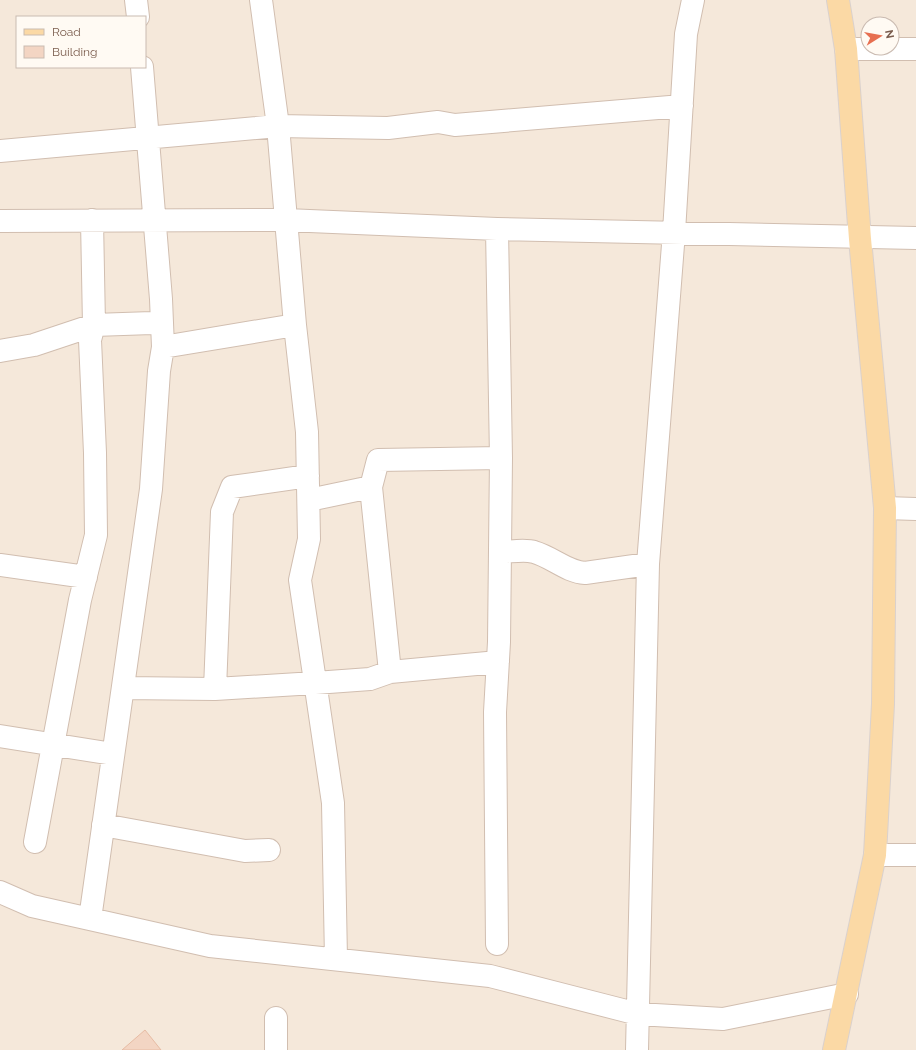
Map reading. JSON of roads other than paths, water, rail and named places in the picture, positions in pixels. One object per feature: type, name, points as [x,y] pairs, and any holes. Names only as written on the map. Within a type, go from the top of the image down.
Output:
[{"type":"main road","points":[[834,1050],[875,855],[883,704],[885,508],[860,239],[846,49],[838,0]]},
{"type":"street","points":[[136,0],[138,16]]},
{"type":"street","points":[[261,0],[278,126],[294,325],[307,432],[309,539],[300,580],[333,803],[336,959]]},
{"type":"street","points":[[637,1050],[648,564],[674,232],[686,34],[693,0]]},
{"type":"street","points":[[846,49],[916,49]]},
{"type":"street","points":[[90,919],[151,489],[158,371],[163,347],[155,220],[142,68]]},
{"type":"street","points":[[0,151],[147,136],[278,126],[388,128],[438,122],[455,125],[682,106]]},
{"type":"street","points":[[0,220],[286,220],[497,229],[674,232],[860,239],[916,238]]},
{"type":"street","points":[[35,842],[86,577],[96,535],[95,453],[90,340],[94,325],[92,220]]},
{"type":"street","points":[[497,229],[502,458],[498,662],[495,712],[497,944]]},
{"type":"street","points":[[0,351],[34,345],[94,325],[152,322]]},
{"type":"street","points":[[163,347],[294,325]]},
{"type":"street","points":[[390,672],[371,487],[378,460],[502,458]]},
{"type":"street","points":[[215,689],[222,512],[232,487],[308,476]]},
{"type":"street","points":[[309,500],[371,487]]},
{"type":"street","points":[[885,508],[916,509]]},
{"type":"street","points":[[500,552],[533,551],[555,560],[576,572],[585,573],[648,564]]},
{"type":"street","points":[[0,565],[86,577]]},
{"type":"street","points":[[123,688],[215,689],[315,683],[370,679],[390,672],[498,662]]},
{"type":"street","points":[[0,736],[113,754]]},
{"type":"street","points":[[103,825],[245,852],[269,850]]},
{"type":"street","points":[[875,855],[916,855]]},
{"type":"street","points":[[0,892],[32,906],[210,946],[490,976],[638,1014],[723,1020],[847,994]]},
{"type":"street","points":[[276,1018],[276,1050]]}]
